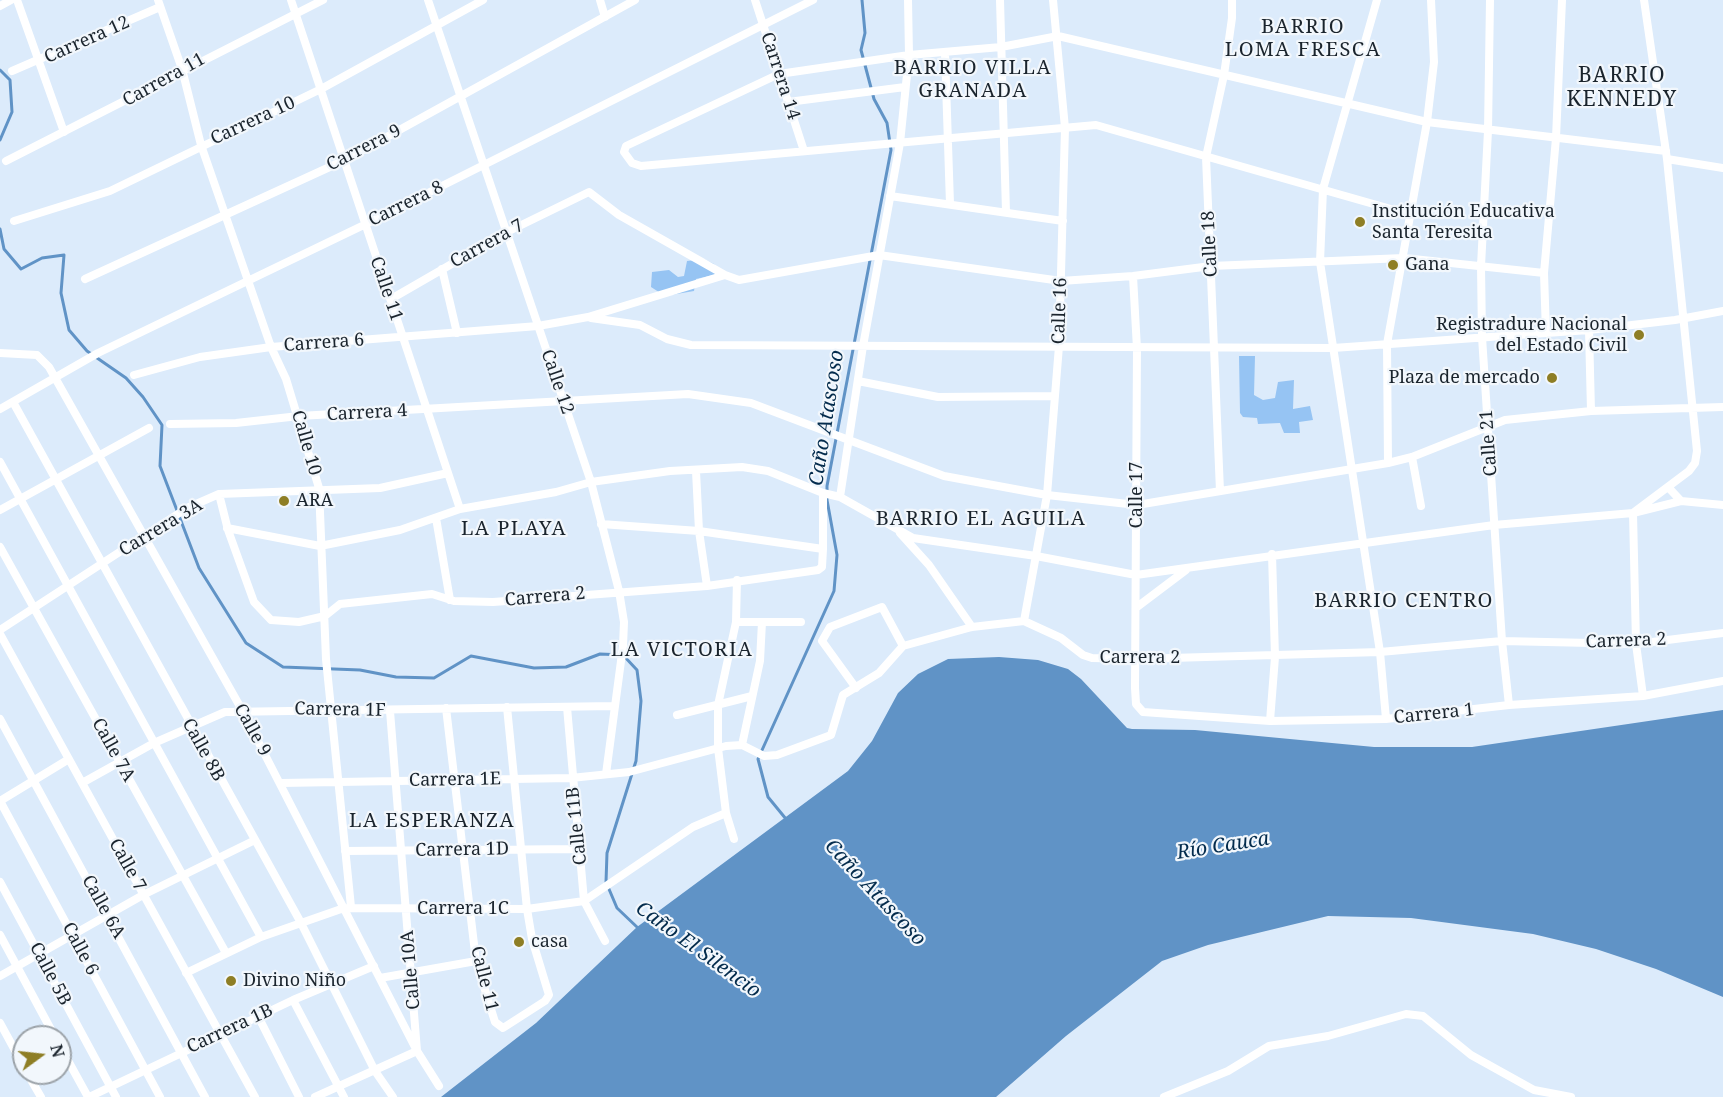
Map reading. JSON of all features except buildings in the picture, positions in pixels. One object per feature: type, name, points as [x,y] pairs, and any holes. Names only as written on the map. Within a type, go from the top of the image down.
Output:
[{"type":"street","points":[[0,6],[11,0]]},
{"type":"street","points":[[17,0],[64,132]]},
{"type":"street","name":"Calle 11","points":[[291,0],[460,509]]},
{"type":"street","name":"Carrera 11","points":[[6,161],[125,103],[182,69],[323,0]]},
{"type":"street","name":"Calle 12","points":[[428,0],[591,482],[619,591],[624,622],[623,646],[606,774]]},
{"type":"street","name":"Carrera 10","points":[[14,221],[110,191],[201,145],[321,89],[483,0]]},
{"type":"street","points":[[600,0],[605,16]]},
{"type":"street","name":"Carrera 9","points":[[85,279],[345,160],[634,0]]},
{"type":"street","name":"Carrera 14","points":[[755,0],[804,151]]},
{"type":"street","name":"Carrera 8","points":[[0,410],[98,353],[366,224],[813,0]]},
{"type":"street","points":[[840,497],[858,381],[857,346],[874,256],[890,196],[905,87],[909,55],[908,0]]},
{"type":"street","points":[[1000,0],[1006,212]]},
{"type":"street","name":"Calle 16","points":[[1024,621],[1047,495],[1059,346],[1065,128],[1053,0]]},
{"type":"street","name":"Calle 18","points":[[1220,491],[1206,157],[1224,75],[1232,18],[1232,0]]},
{"type":"street","points":[[1377,0],[1323,189],[1320,262],[1380,652],[1386,719]]},
{"type":"street","points":[[1388,463],[1387,344],[1427,122],[1434,62],[1431,0]]},
{"type":"street","name":"Calle 21","points":[[1490,0],[1488,131],[1480,266],[1482,337],[1494,525],[1509,705]]},
{"type":"street","points":[[1546,333],[1544,273],[1556,138],[1562,0]]},
{"type":"street","points":[[1633,513],[1689,471],[1695,463],[1697,451],[1667,155],[1644,0]]},
{"type":"street","name":"Carrera 12","points":[[12,71],[38,62],[159,3]]},
{"type":"street","name":"Calle 10","points":[[159,3],[182,69],[201,145],[271,347],[286,379],[319,488],[326,659],[345,851],[347,908]]},
{"type":"street","points":[[1412,215],[1096,125],[640,166],[632,163],[624,152],[626,146],[779,74],[909,55],[1001,47],[1058,36],[1427,122],[1667,155],[1723,168]]},
{"type":"street","points":[[945,53],[950,204]]},
{"type":"street","points":[[788,102],[905,87]]},
{"type":"street","name":"Carrera 7","points":[[391,299],[507,231],[586,192],[592,192],[619,215],[725,275]]},
{"type":"street","points":[[890,196],[1063,221]]},
{"type":"street","points":[[588,317],[725,275],[739,280],[874,256],[1061,281],[1133,276],[1212,266],[1404,258],[1544,273]]},
{"type":"street","points":[[442,269],[457,333]]},
{"type":"street","name":"Calle 17","points":[[1133,276],[1137,349],[1136,704],[1143,712]]},
{"type":"street","points":[[588,317],[640,325],[667,339],[691,345],[1059,346],[1137,349],[1332,348],[1589,330],[1683,319],[1723,311]]},
{"type":"street","name":"Carrera 6","points":[[134,375],[200,357],[271,347],[538,326],[588,317]]},
{"type":"street","points":[[1589,330],[1591,411]]},
{"type":"street","name":"Calle 9","points":[[0,353],[37,355],[49,367],[242,710],[347,908],[417,1051],[439,1086]]},
{"type":"street","points":[[858,381],[938,397],[1055,396]]},
{"type":"street","name":"Carrera 4","points":[[170,424],[236,423],[563,400],[688,394],[751,403],[848,442],[944,476],[1047,495],[1137,505],[1388,463],[1412,457],[1505,420],[1591,411],[1723,407]]},
{"type":"street","name":"Calle 8B","points":[[13,402],[253,841],[300,921],[375,1071],[393,1097]]},
{"type":"street","points":[[0,510],[149,428]]},
{"type":"street","points":[[1412,457],[1421,506]]},
{"type":"street","points":[[0,462],[261,937]]},
{"type":"street","points":[[219,494],[227,528],[320,546],[400,530],[460,509],[556,492],[591,482],[742,466],[768,471],[826,494],[840,497],[913,538],[1036,556],[1136,575],[1186,570],[1272,554],[1494,525],[1633,513],[1681,501],[1723,506]]},
{"type":"street","points":[[696,471],[699,531],[707,586]]},
{"type":"street","name":"Carrera 3A","points":[[0,632],[187,508],[219,494],[319,488],[380,488],[448,473]]},
{"type":"street","points":[[1668,487],[1681,501]]},
{"type":"street","points":[[601,524],[699,531],[823,549],[826,494]]},
{"type":"street","points":[[1633,513],[1636,644],[1643,696]]},
{"type":"street","points":[[436,518],[450,600]]},
{"type":"street","points":[[893,526],[929,565],[972,627]]},
{"type":"street","name":"Carrera 2","points":[[227,528],[254,602],[272,620],[299,622],[325,616],[340,604],[432,594],[450,600],[493,602],[707,586],[818,570],[822,567],[823,549]]},
{"type":"street","name":"Calle 7A","points":[[0,547],[226,953]]},
{"type":"street","points":[[1270,721],[1275,657],[1272,554]]},
{"type":"street","points":[[1137,607],[1186,570]]},
{"type":"street","points":[[734,839],[726,813],[718,748],[718,705],[736,622],[737,580]]},
{"type":"street","points":[[856,688],[822,641],[830,627],[882,607],[903,646]]},
{"type":"street","points":[[718,748],[742,745],[760,754],[777,755],[831,735],[834,732],[838,703],[843,695],[879,673],[903,646],[972,627],[1024,621]]},
{"type":"street","name":"Carrera 2","points":[[1024,621],[1061,638],[1083,655],[1092,658],[1136,659],[1275,657],[1380,652],[1502,641],[1636,644],[1723,633]]},
{"type":"street","points":[[736,622],[801,622]]},
{"type":"street","points":[[742,745],[760,661],[762,622]]},
{"type":"street","name":"Calle 7","points":[[0,632],[255,1097]]},
{"type":"street","name":"Carrera 1","points":[[1143,712],[1270,721],[1386,719],[1509,705],[1643,696],[1723,681]]},
{"type":"street","points":[[677,715],[752,696]]},
{"type":"street","name":"Carrera 1F","points":[[82,783],[190,725],[225,712],[615,706]]},
{"type":"street","points":[[507,707],[526,909]]},
{"type":"street","name":"Calle 11B","points":[[567,707],[571,778],[584,900],[605,941]]},
{"type":"street","name":"Calle 11","points":[[446,708],[476,962],[495,1022],[498,1026],[507,1028],[545,1001],[549,995],[532,939],[526,909]]},
{"type":"street","name":"Calle 10A","points":[[390,711],[417,1051]]},
{"type":"street","name":"Calle 6A","points":[[0,719],[205,1097]]},
{"type":"street","name":"Carrera 1E","points":[[281,783],[571,778],[641,770],[718,748]]},
{"type":"street","points":[[0,801],[69,759]]},
{"type":"street","name":"Calle 6","points":[[0,801],[160,1097]]},
{"type":"street","name":"Carrera 1C","points":[[186,973],[300,921],[347,908],[526,909],[584,900],[693,827],[726,813]]},
{"type":"street","points":[[0,976],[40,955],[107,914],[253,841]]},
{"type":"street","name":"Carrera 1D","points":[[345,851],[580,849]]},
{"type":"street","name":"Calle 5B","points":[[0,882],[116,1097]]},
{"type":"street","points":[[0,935],[48,1025]]},
{"type":"street","points":[[380,978],[411,971],[476,962]]},
{"type":"street","name":"Carrera 1B","points":[[88,1097],[258,1016],[374,966]]},
{"type":"street","points":[[293,1000],[344,1097]]},
{"type":"street","points":[[1164,1097],[1228,1071],[1269,1046],[1328,1036],[1406,1014],[1423,1016],[1471,1055],[1534,1090],[1571,1097]]},
{"type":"street","points":[[258,1016],[299,1097]]},
{"type":"street","points":[[0,1023],[12,1045]]},
{"type":"street","points":[[315,1097],[417,1051]]},
{"type":"street","points":[[72,1068],[88,1097]]},
{"type":"shaded area","points":[[704,259],[714,264],[718,274],[696,279],[694,291],[665,296],[651,287],[652,272],[669,270],[678,277],[684,276],[687,261]]},
{"type":"shaded area","points":[[1239,356],[1255,356],[1254,395],[1263,400],[1275,398],[1278,382],[1294,380],[1293,409],[1310,406],[1313,420],[1299,422],[1300,433],[1284,433],[1280,423],[1258,424],[1257,418],[1243,417],[1240,413]]},
{"type":"water","name":"Río Cauca","points":[[999,657],[1038,660],[1068,669],[1081,679],[1127,728],[1195,730],[1374,747],[1472,747],[1723,710],[1723,997],[1656,969],[1596,949],[1533,934],[1411,918],[1328,916],[1208,945],[1162,961],[1066,1036],[996,1097],[441,1097],[536,1023],[637,927],[848,771],[872,741],[898,693],[918,674],[948,659]]},
{"type":"waterway","name":"Caño Atascoso","points":[[786,819],[768,797],[758,759],[834,591],[837,555],[827,500],[827,486],[891,150],[887,123],[874,99],[861,50],[865,33],[862,0]]},
{"type":"waterway","name":"Caño El Silencio","points":[[0,70],[10,80],[12,112],[0,140]]},
{"type":"waterway","name":"Caño El Silencio","points":[[0,229],[4,249],[21,269],[42,258],[64,255],[61,293],[69,330],[87,351],[126,378],[143,397],[162,425],[160,466],[199,568],[246,643],[283,667],[360,670],[396,677],[434,678],[471,656],[534,668],[566,667],[600,654],[623,655],[637,670],[641,701],[636,761],[607,853],[606,882],[617,908],[638,928]]},
{"type":"place","name":"Institución Educativa Santa Teresita","points":[[1360,222]]},
{"type":"place","name":"Gana","points":[[1393,265]]},
{"type":"place","name":"Registradure Nacional del Estado Civil","points":[[1639,335]]},
{"type":"place","name":"Plaza de mercado","points":[[1552,378]]},
{"type":"place","name":"ARA","points":[[284,501]]},
{"type":"place","name":"casa","points":[[519,942]]},
{"type":"place","name":"Divino Niño","points":[[231,981]]},
{"type":"district","name":"BARRIO LOMA FRESCA","points":[[1303,38]]},
{"type":"district","name":"BARRIO VILLA GRANADA","points":[[973,80]]},
{"type":"district","name":"BARRIO KENNEDY","points":[[1622,88]]},
{"type":"district","name":"BARRIO EL AGUILA","points":[[981,519]]},
{"type":"district","name":"LA PLAYA","points":[[514,529]]},
{"type":"district","name":"BARRIO CENTRO","points":[[1404,601]]},
{"type":"district","name":"LA VICTORIA","points":[[682,650]]},
{"type":"district","name":"LA ESPERANZA","points":[[432,821]]}]
